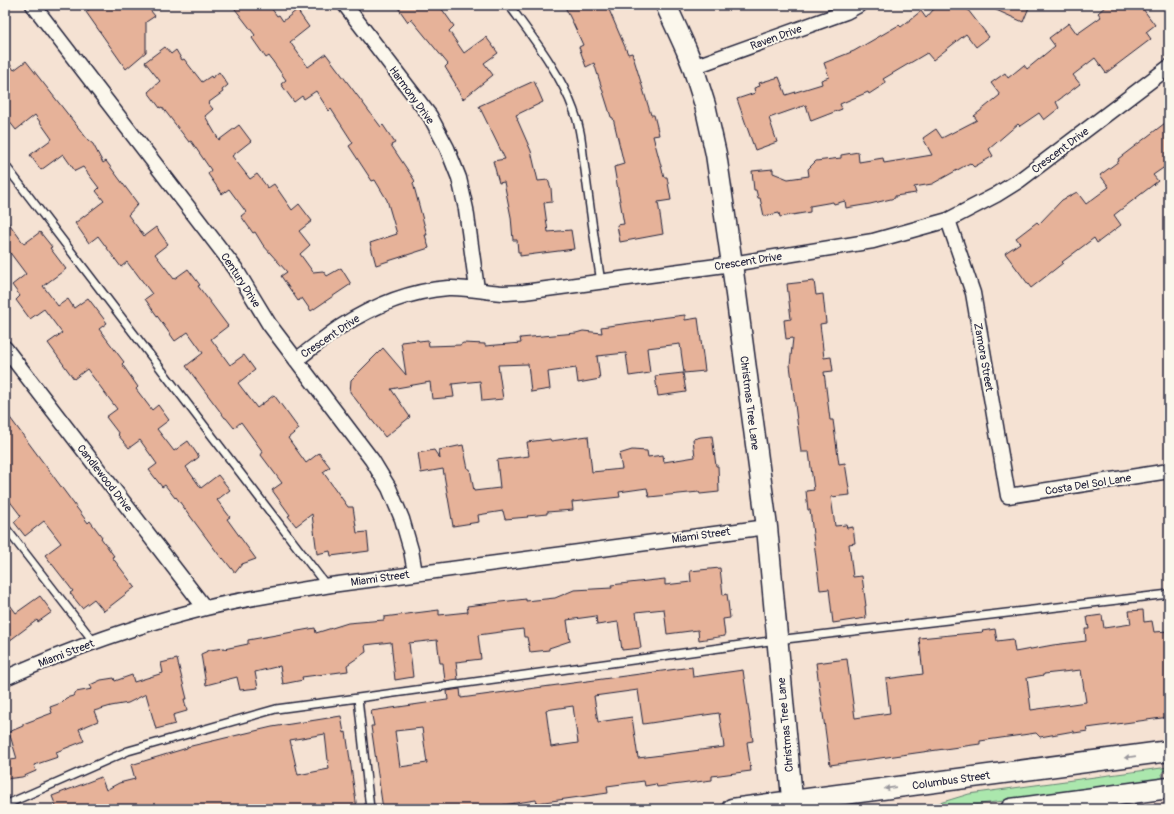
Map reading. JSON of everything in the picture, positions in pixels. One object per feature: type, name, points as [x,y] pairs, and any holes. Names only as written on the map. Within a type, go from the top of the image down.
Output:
[{"type":"street","name":"Century Drive","points":[[33,5],[235,268],[269,324],[372,460],[389,488],[402,519],[411,550],[415,573]]},
{"type":"street","name":"Harmony Drive","points":[[345,5],[430,116],[447,148],[459,178],[466,209],[476,289]]},
{"type":"street","name":"Christmas Tree Lane","points":[[666,5],[693,67],[705,106],[716,154],[767,527],[792,805]]},
{"type":"street","name":"Raven Drive","points":[[693,67],[846,12],[859,5]]},
{"type":"street","name":"Crescent Drive","points":[[296,360],[340,327],[369,310],[398,298],[425,291],[443,289],[476,289],[504,293],[524,292],[601,282],[732,264],[873,240],[948,220],[996,196],[1020,180],[1169,67]]},
{"type":"street","name":"Zamora Street","points":[[948,220],[973,294],[1008,496]]},
{"type":"street","name":"Candlewood Drive","points":[[5,348],[205,608]]},
{"type":"street","name":"Costa Del Sol Lane","points":[[1008,496],[1169,471]]},
{"type":"street","name":"Miami Street","points":[[5,678],[94,642],[143,625],[205,608],[265,595],[326,585],[767,527]]},
{"type":"street","name":"Columbus Street","points":[[732,809],[792,805],[1169,751]]},
{"type":"street","points":[[1011,809],[1169,788]]},
{"type":"lane","points":[[509,5],[549,61],[568,95],[580,128],[584,167],[601,282]]},
{"type":"lane","points":[[5,165],[326,585]]},
{"type":"lane","points":[[5,527],[94,642]]},
{"type":"lane","points":[[5,805],[128,751],[276,709],[777,640],[1169,594]]},
{"type":"lane","points":[[358,698],[370,809]]},
{"type":"green space","points":[[1169,767],[1169,771],[1163,771],[1162,774],[1163,778],[1169,778],[1169,780],[941,809],[914,809],[923,808],[969,794]]},
{"type":"building","points":[[95,5],[146,5],[155,16],[146,22],[146,52],[126,69],[86,12]]},
{"type":"building","points":[[232,5],[269,5],[277,16],[279,15],[283,21],[297,10],[309,27],[290,42],[308,67],[326,54],[381,127],[383,125],[395,143],[391,145],[415,181],[413,183],[429,248],[376,265],[370,243],[397,234],[387,200],[375,180],[372,181],[349,146],[353,143],[331,109],[329,111],[316,91],[304,99],[302,96],[294,102],[281,84],[286,80],[269,56],[266,58],[252,38],[255,35]]},
{"type":"building","points":[[396,5],[439,5],[454,26],[449,31],[464,53],[486,37],[498,53],[484,63],[493,75],[463,99],[445,67],[448,64],[411,19],[408,22]]},
{"type":"building","points":[[564,5],[607,5],[628,54],[632,53],[651,115],[654,115],[659,135],[653,136],[664,177],[667,177],[671,200],[658,202],[663,234],[620,242],[617,225],[624,224],[614,167],[624,164],[613,118],[611,117],[594,63],[586,67],[579,47],[583,45]]},
{"type":"building","points":[[944,5],[964,5],[989,37],[976,47],[966,34],[933,60],[927,53],[883,79],[886,83],[869,94],[868,92],[840,104],[842,109],[811,121],[806,105],[769,118],[777,142],[755,150],[737,99],[755,93],[754,88],[760,86],[759,83],[779,77],[786,95],[822,84],[821,80],[829,77],[824,63],[854,51],[899,25],[901,27],[921,11],[926,18],[934,9]]},
{"type":"building","points":[[985,5],[1030,5],[1023,22]]},
{"type":"building","points":[[1107,5],[1140,5],[1155,25],[1146,32],[1151,39],[1106,73],[1095,58],[1073,75],[1080,84],[1056,102],[1059,108],[1044,120],[1039,113],[1020,126],[1018,124],[989,149],[993,156],[974,167],[970,163],[932,184],[914,187],[916,193],[895,196],[895,198],[846,208],[845,201],[834,204],[833,202],[810,206],[810,212],[780,217],[779,213],[764,216],[760,198],[758,198],[756,190],[754,190],[752,171],[773,169],[773,173],[788,179],[809,176],[808,169],[816,161],[841,158],[841,155],[858,152],[859,162],[883,158],[884,163],[932,155],[923,138],[936,129],[942,138],[977,120],[974,116],[1000,95],[991,83],[1005,73],[1008,78],[1024,65],[1027,69],[1055,46],[1049,38],[1069,23],[1077,34],[1101,17],[1098,13]]},
{"type":"building","points":[[165,47],[171,54],[176,50],[182,60],[184,59],[202,82],[211,76],[212,78],[219,72],[228,85],[222,90],[223,92],[208,103],[213,109],[205,116],[219,140],[239,125],[251,141],[232,156],[250,179],[257,174],[268,188],[274,184],[292,210],[299,204],[312,221],[299,231],[310,245],[300,254],[313,272],[323,271],[327,276],[341,268],[351,284],[311,311],[302,298],[298,301],[281,276],[287,272],[263,245],[255,232],[253,233],[241,216],[246,212],[229,189],[222,194],[208,174],[211,170],[191,141],[189,142],[162,107],[160,108],[148,92],[160,81],[145,62]]},
{"type":"building","points":[[5,57],[14,70],[26,61],[88,140],[93,144],[103,163],[106,161],[138,204],[128,215],[144,236],[156,227],[168,244],[155,254],[174,279],[188,269],[200,285],[198,286],[228,326],[211,339],[230,365],[244,355],[255,370],[238,383],[257,408],[274,395],[299,429],[288,438],[306,463],[319,453],[330,467],[323,472],[348,507],[353,507],[357,533],[367,532],[369,551],[331,556],[330,551],[317,554],[312,514],[296,526],[288,516],[290,515],[272,490],[282,483],[261,455],[263,452],[241,422],[234,428],[225,418],[186,366],[203,353],[188,332],[175,341],[145,299],[152,294],[134,270],[127,262],[121,267],[98,236],[89,243],[75,223],[104,201],[96,191],[99,188],[83,167],[75,171],[63,154],[41,170],[30,155],[52,139],[35,115],[16,130],[5,116]]},
{"type":"building","points":[[534,81],[543,102],[516,115],[531,151],[538,181],[548,180],[551,188],[552,202],[544,203],[548,232],[571,230],[574,249],[520,256],[520,252],[518,252],[517,240],[513,240],[511,217],[504,182],[499,183],[493,161],[505,159],[479,106]]},
{"type":"building","points":[[1169,120],[1169,164],[1153,175],[1158,181],[1114,215],[1121,225],[1097,243],[1094,238],[1031,288],[1005,253],[1020,243],[1016,238],[1037,222],[1039,224],[1062,200],[1077,192],[1086,204],[1109,187],[1100,175],[1119,161],[1118,159]]},
{"type":"building","points":[[5,218],[24,244],[40,232],[52,247],[50,248],[66,269],[43,286],[58,306],[68,299],[74,308],[88,298],[107,323],[99,329],[124,362],[122,364],[138,387],[136,389],[152,410],[158,405],[169,420],[157,429],[174,451],[188,441],[199,457],[186,467],[201,488],[218,475],[230,490],[217,500],[230,517],[227,519],[256,559],[242,564],[235,573],[223,558],[222,559],[176,497],[175,498],[165,485],[162,487],[149,470],[157,464],[140,440],[129,448],[118,435],[119,434],[106,417],[117,409],[87,369],[74,379],[48,343],[62,333],[44,309],[30,319],[16,300],[20,296],[12,285],[26,274],[5,246]]},
{"type":"building","points":[[814,281],[816,295],[823,294],[826,323],[820,324],[824,358],[831,357],[833,371],[824,372],[830,420],[833,420],[839,464],[845,463],[850,495],[831,497],[835,526],[846,525],[847,528],[853,527],[855,543],[849,544],[853,577],[862,576],[866,606],[866,618],[833,623],[829,589],[820,590],[810,510],[808,510],[806,491],[814,490],[809,452],[801,452],[790,365],[793,338],[786,339],[784,320],[791,319],[787,284]]},
{"type":"building","points":[[685,315],[685,320],[698,318],[705,371],[684,373],[680,344],[647,348],[650,373],[629,376],[626,353],[597,356],[600,379],[578,383],[576,368],[548,372],[550,389],[531,392],[528,364],[498,365],[503,399],[482,401],[480,381],[452,384],[454,397],[432,399],[430,382],[391,389],[410,417],[385,437],[350,392],[351,380],[383,348],[406,375],[401,342],[428,340],[429,346],[460,345],[463,343],[485,344],[485,346],[521,343],[520,338],[576,333],[583,331],[602,333],[601,327]]},
{"type":"building","points":[[683,373],[686,392],[658,396],[655,376]]},
{"type":"building","points":[[5,411],[88,523],[90,521],[102,537],[101,538],[114,556],[112,557],[135,587],[104,611],[94,599],[82,608],[70,593],[73,591],[45,555],[61,543],[44,521],[25,536],[14,522],[21,516],[5,495]]},
{"type":"building","points":[[588,436],[592,472],[622,469],[619,454],[632,450],[647,451],[648,457],[663,455],[664,462],[695,457],[693,439],[712,436],[716,466],[718,466],[719,492],[700,494],[699,492],[649,497],[647,488],[619,492],[620,497],[572,502],[573,510],[547,512],[547,514],[505,519],[503,511],[478,515],[479,522],[453,526],[443,469],[421,473],[418,453],[434,450],[440,459],[439,450],[463,445],[468,469],[470,469],[474,491],[500,488],[497,460],[529,456],[527,442],[550,439],[551,441]]},
{"type":"building","points":[[720,568],[723,595],[727,594],[730,618],[723,619],[725,636],[699,640],[698,630],[667,634],[664,609],[636,612],[641,648],[622,650],[618,622],[597,625],[596,616],[567,620],[570,641],[549,648],[549,650],[530,652],[527,637],[524,637],[523,629],[478,635],[481,659],[456,662],[458,679],[445,681],[443,663],[440,663],[437,640],[409,643],[413,677],[395,680],[391,642],[365,645],[366,652],[347,665],[348,671],[302,677],[303,680],[283,684],[280,666],[255,672],[258,688],[240,690],[237,677],[206,685],[201,654],[210,650],[248,644],[248,640],[315,628],[316,633],[348,623],[384,620],[384,617],[415,613],[439,610],[439,615],[468,612],[467,606],[526,599],[526,601],[555,598],[574,590],[612,588],[611,585],[665,579],[665,585],[691,582],[690,571]]},
{"type":"building","points":[[40,596],[52,612],[38,622],[37,620],[5,644],[5,598],[16,613]]},
{"type":"building","points":[[1143,610],[1144,622],[1152,621],[1154,632],[1169,631],[1169,717],[1087,728],[1088,731],[1074,733],[1074,731],[1040,737],[1036,733],[980,741],[980,744],[830,765],[816,663],[847,659],[855,718],[890,713],[886,679],[923,674],[919,638],[983,632],[982,631],[995,629],[997,641],[1013,639],[1015,652],[1086,641],[1085,629],[1089,629],[1087,617],[1102,615],[1104,628],[1131,624],[1129,611]],"holes":[[[1081,670],[1086,702],[1031,710],[1027,678],[1044,674]]]},
{"type":"building","points":[[177,659],[187,699],[184,699],[187,711],[173,715],[175,724],[156,729],[146,694],[128,703],[94,711],[98,721],[79,729],[84,741],[56,752],[58,757],[34,765],[36,771],[22,777],[5,779],[5,761],[17,759],[9,732],[23,726],[23,724],[52,713],[50,707],[61,703],[66,698],[73,696],[76,692],[92,689],[90,685],[101,680],[114,678],[115,681],[132,675],[134,682],[163,673],[161,663]]},
{"type":"building","points":[[692,667],[693,677],[743,670],[753,741],[747,742],[751,771],[712,776],[712,780],[657,787],[656,784],[645,786],[644,781],[607,786],[608,793],[537,803],[536,800],[503,805],[503,809],[383,809],[371,726],[374,726],[371,711],[448,700],[447,691],[460,689],[461,698]],"holes":[[[638,690],[643,724],[719,713],[724,747],[638,758],[632,717],[598,722],[594,696]],[[573,706],[578,743],[551,747],[546,710]],[[422,728],[427,763],[400,767],[395,731]]]},
{"type":"building","points":[[341,716],[344,733],[346,732],[357,809],[57,809],[52,796],[101,777],[106,790],[119,783],[135,779],[131,765],[187,747],[272,727]],"holes":[[[325,734],[329,769],[298,775],[290,740]]]}]
